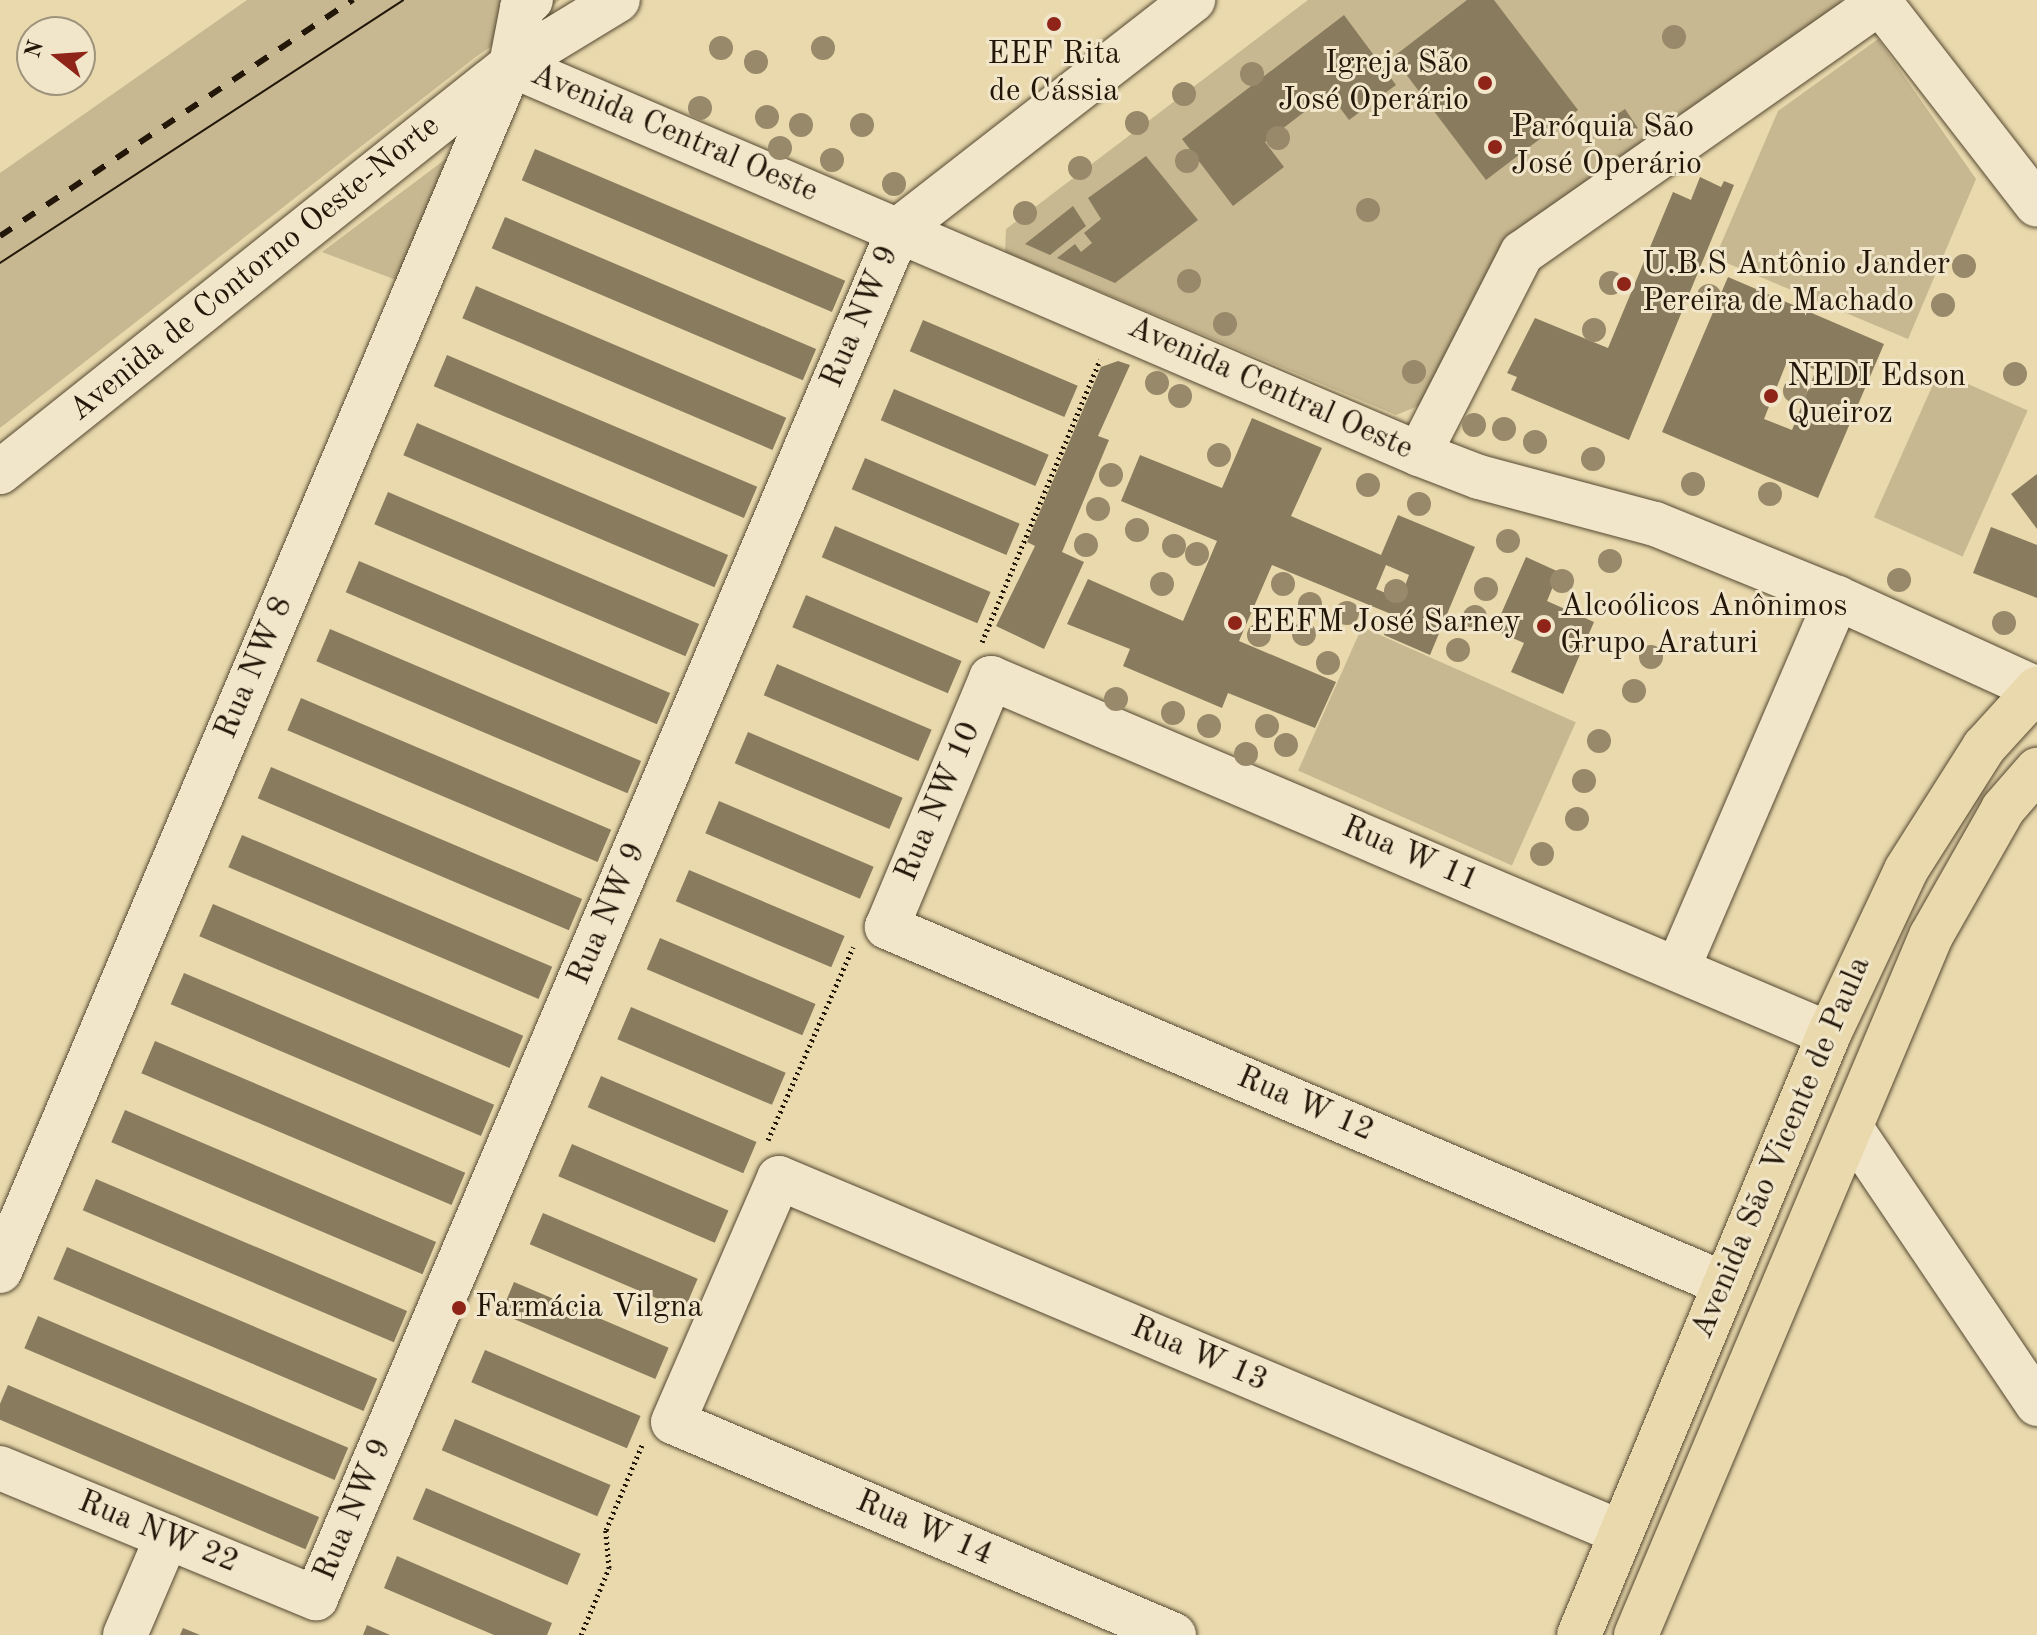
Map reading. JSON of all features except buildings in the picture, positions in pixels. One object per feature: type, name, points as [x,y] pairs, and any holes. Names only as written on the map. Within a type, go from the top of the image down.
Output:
[{"type":"main road","name":"Avenida São Vicente de Paula","points":[[1579,1635],[1722,1283],[1829,1034],[1906,870],[1948,798],[2037,689]]},
{"type":"main road","name":"Avenida São Vicente de Paula","points":[[1636,1635],[1851,1128],[1964,872],[2003,809],[2037,770]]},
{"type":"street","name":"Rua NW 8","points":[[0,1271],[511,65],[522,8],[531,0]]},
{"type":"street","name":"Avenida de Contorno Oeste-Norte","points":[[0,472],[511,65],[618,0]]},
{"type":"street","points":[[899,229],[1193,0]]},
{"type":"street","points":[[1419,454],[1522,253],[1879,1],[2037,205]]},
{"type":"street","name":"Avenida Central Oeste","points":[[511,65],[1116,321],[1419,454],[1479,477],[1655,524],[1837,598],[2037,689]]},
{"type":"street","name":"Rua NW 9","points":[[316,1598],[899,229]]},
{"type":"street","points":[[1678,968],[1837,598]]},
{"type":"street","name":"Rua NW 10","points":[[887,927],[991,678]]},
{"type":"street","name":"Rua W 11","points":[[991,678],[1829,1034]]},
{"type":"street","name":"Rua W 12","points":[[887,927],[1722,1283]]},
{"type":"street","points":[[1851,1128],[2037,1404]]},
{"type":"street","points":[[673,1422],[779,1178]]},
{"type":"street","name":"Rua W 13","points":[[779,1178],[1620,1532]]},
{"type":"street","name":"Rua W 14","points":[[673,1422],[1174,1635]]},
{"type":"street","name":"Rua NW 22","points":[[0,1468],[316,1598]]},
{"type":"street","points":[[125,1635],[167,1537]]},
{"type":"path","points":[[991,678],[981,640],[1116,321]]},
{"type":"path","points":[[779,1178],[762,1154],[858,937],[887,927]]},
{"type":"path","points":[[581,1635],[609,1568],[606,1530],[646,1434],[673,1422]]},
{"type":"shaded area","points":[[247,0],[560,0],[477,56],[0,428],[0,173]]},
{"type":"shaded area","points":[[1308,0],[1841,0],[1840,10],[1502,246],[1423,404],[1396,415],[1005,252],[1006,229]]},
{"type":"shaded area","points":[[1878,39],[1976,179],[1908,339],[1715,258],[1778,111]]},
{"type":"shaded area","points":[[459,149],[399,281],[322,252]]},
{"type":"shaded area","points":[[1939,371],[2028,410],[1963,557],[1874,517]]},
{"type":"shaded area","points":[[1362,627],[1576,722],[1512,866],[1298,770]]},
{"type":"tram line","points":[[0,263],[403,0]]},
{"type":"railway","points":[[0,236],[353,0]]},
{"type":"place","name":"EEF Rita de Cássia","points":[[1054,24]]},
{"type":"place","name":"Igreja São José Operário","points":[[1485,83]]},
{"type":"place","name":"Paróquia São José Operário","points":[[1495,147]]},
{"type":"place","name":"U.B.S Antônio Jander Pereira de Machado","points":[[1624,284]]},
{"type":"place","name":"NEDI Edson Queiroz","points":[[1771,396]]},
{"type":"place","name":"EEFM José Sarney","points":[[1235,623]]},
{"type":"place","name":"Alcoólicos Anônimos Grupo Araturi","points":[[1544,626]]},
{"type":"place","name":"Farmácia Vilgna","points":[[459,1308]]}]
